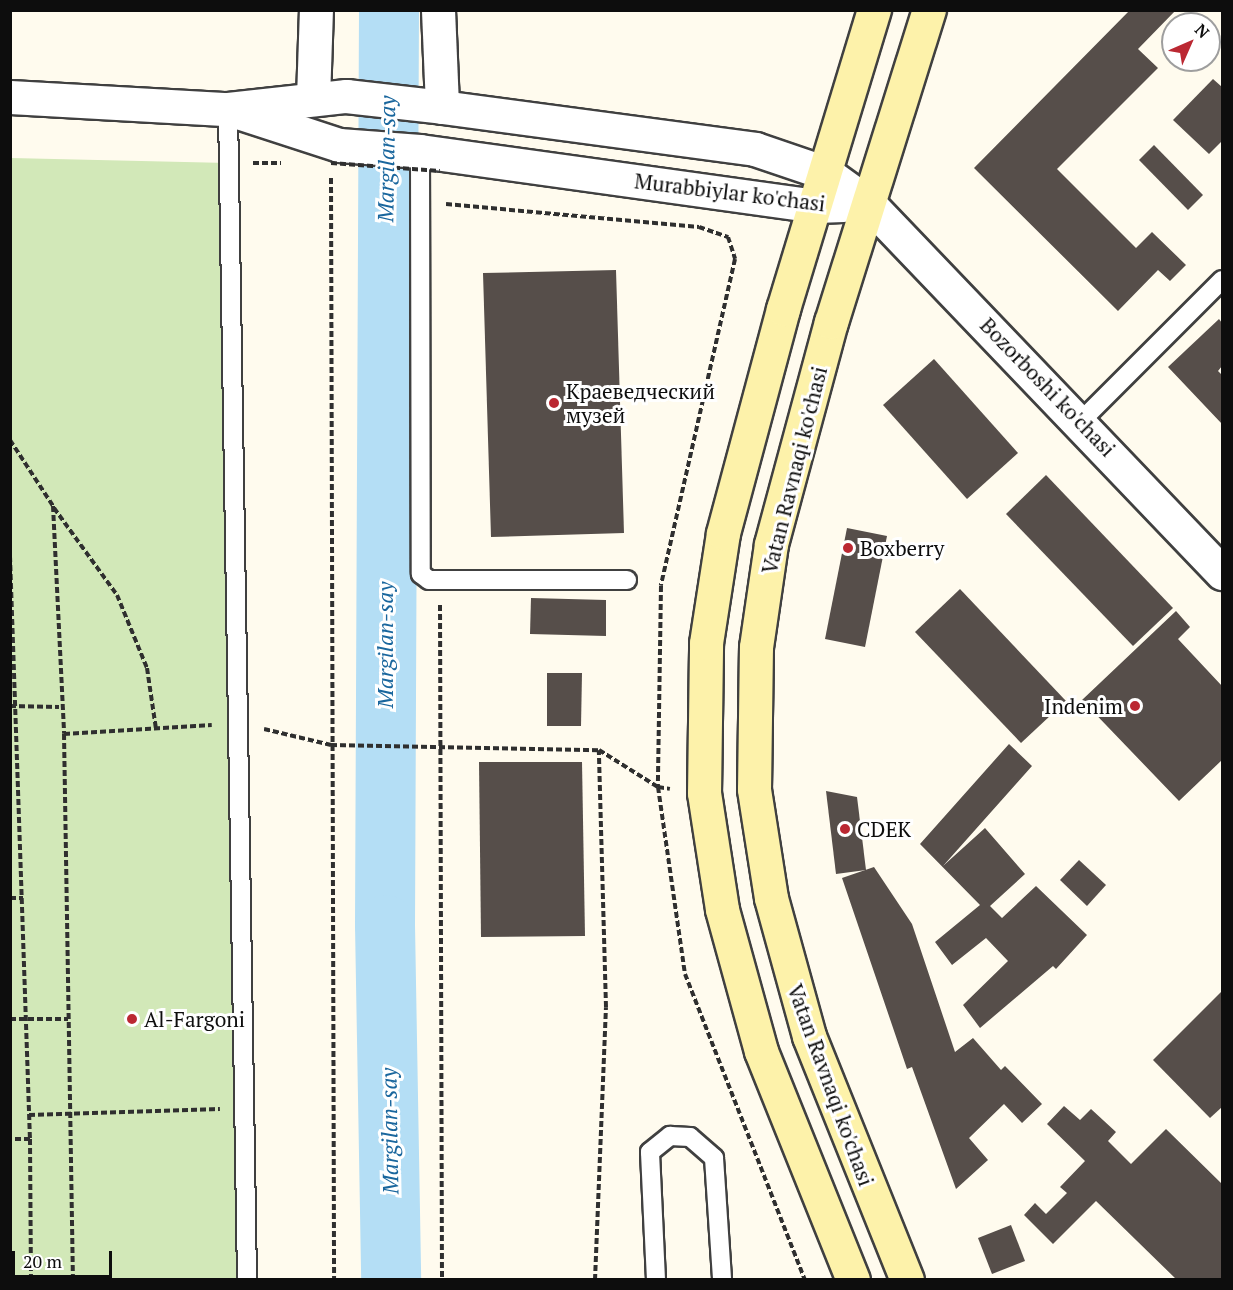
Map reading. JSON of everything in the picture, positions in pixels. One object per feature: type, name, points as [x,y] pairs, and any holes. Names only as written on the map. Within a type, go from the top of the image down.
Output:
[{"type":"main road","points":[[853,1280],[761,1051],[722,909],[704,793],[706,643],[723,533],[874,10]]},
{"type":"main road","name":"Vatan Ravnaqi ko'chasi","points":[[907,1280],[809,1036],[771,898],[754,789],[756,647],[771,544],[869,204],[929,10]]},
{"type":"street","points":[[313,99],[316,10]]},
{"type":"street","points":[[429,107],[438,10]]},
{"type":"street","name":"Murabbiylar ko'chasi","points":[[10,97],[228,109],[346,96],[754,149],[826,173],[869,204]]},
{"type":"street","name":"Murabbiylar ko'chasi","points":[[228,109],[335,154],[816,206],[869,204]]},
{"type":"street","name":"Bozorboshi ko'chasi","points":[[869,204],[1082,420],[1222,573]]},
{"type":"lane","points":[[228,109],[247,1280]]},
{"type":"lane","points":[[426,164],[421,574],[440,580],[627,580]]},
{"type":"lane","points":[[1082,420],[1222,280]]},
{"type":"lane","points":[[656,1280],[650,1152],[670,1136],[690,1137],[714,1158],[722,1280]]},
{"type":"path","points":[[334,1280],[331,744],[335,154],[426,164]]},
{"type":"path","points":[[441,216],[441,204],[699,227],[728,237],[735,259],[661,586],[658,787],[685,974],[805,1280]]},
{"type":"path","points":[[10,440],[53,506],[117,595],[147,668],[156,729]]},
{"type":"path","points":[[53,506],[59,707],[64,734],[73,1280]]},
{"type":"path","points":[[10,556],[23,898],[23,1018],[30,1139],[32,1280]]},
{"type":"path","points":[[440,580],[442,1280]]},
{"type":"path","points":[[10,706],[59,707]]},
{"type":"path","points":[[64,734],[238,723],[331,744],[599,750],[658,787],[704,793]]},
{"type":"path","points":[[595,1280],[606,1006],[599,750]]},
{"type":"path","points":[[10,898],[23,898]]},
{"type":"path","points":[[10,1019],[68,1019]]},
{"type":"path","points":[[29,1115],[69,1117],[244,1108]]},
{"type":"path","points":[[10,1139],[30,1139]]},
{"type":"green space","points":[[11,158],[228,163],[244,1279],[11,1280]]},
{"type":"building","points":[[1130,10],[1176,10],[1161,12],[1161,25],[1138,49],[1158,68],[1057,169],[1136,248],[1152,232],[1186,265],[1170,281],[1158,270],[1118,311],[974,168]]},
{"type":"building","points":[[1213,79],[1222,87],[1222,141],[1209,154],[1173,120]]},
{"type":"building","points":[[1154,145],[1203,195],[1188,210],[1139,160]]},
{"type":"building","name":"Краеведческий музей","points":[[616,270],[624,533],[491,537],[483,273]]},
{"type":"building","points":[[1219,319],[1222,323],[1222,366],[1218,371],[1222,375],[1222,424],[1168,367]]},
{"type":"building","points":[[934,359],[1018,453],[967,499],[883,405]]},
{"type":"building","points":[[1046,475],[1173,608],[1133,646],[1006,514]]},
{"type":"building","points":[[847,528],[887,536],[865,647],[825,639]]},
{"type":"building","points":[[960,589],[1066,701],[1021,743],[915,632]]},
{"type":"building","points":[[531,598],[606,600],[606,636],[530,634]]},
{"type":"building","points":[[1176,611],[1190,627],[1178,639],[1222,686],[1222,760],[1179,801],[1082,700]]},
{"type":"building","points":[[547,673],[582,673],[581,726],[547,726]]},
{"type":"building","points":[[1009,744],[1032,766],[943,866],[985,828],[1025,874],[990,906],[1002,918],[1036,886],[1087,935],[1056,969],[1053,966],[980,1028],[963,1005],[1008,961],[986,938],[952,965],[935,942],[980,905],[920,844]]},
{"type":"building","points":[[479,762],[582,762],[585,936],[481,937]]},
{"type":"building","points":[[826,791],[857,797],[866,870],[836,874]]},
{"type":"building","points":[[1079,860],[1106,885],[1087,906],[1060,880]]},
{"type":"building","points":[[874,867],[912,924],[955,1052],[973,1038],[1001,1070],[1005,1066],[1042,1104],[1022,1123],[1004,1104],[969,1138],[988,1160],[956,1189],[912,1067],[907,1069],[842,878]]},
{"type":"building","points":[[1222,991],[1222,1107],[1210,1118],[1153,1060]]},
{"type":"building","points":[[1064,1106],[1080,1120],[1091,1109],[1116,1132],[1108,1141],[1131,1164],[1166,1129],[1222,1184],[1222,1280],[1177,1280],[1096,1201],[1053,1244],[1024,1215],[1035,1203],[1046,1214],[1067,1193],[1060,1187],[1085,1161],[1047,1124]]},
{"type":"building","points":[[1011,1225],[1025,1261],[992,1274],[978,1238]]},
{"type":"waterway","name":"Margilan-say","points":[[389,10],[385,925],[391,1280]]},
{"type":"place","name":"Краеведческий музей","points":[[554,403]]},
{"type":"place","name":"Boxberry","points":[[848,548]]},
{"type":"place","name":"Indenim","points":[[1135,706]]},
{"type":"place","name":"CDEK","points":[[845,829]]},
{"type":"place","name":"Al-Fargoni","points":[[132,1019]]}]
